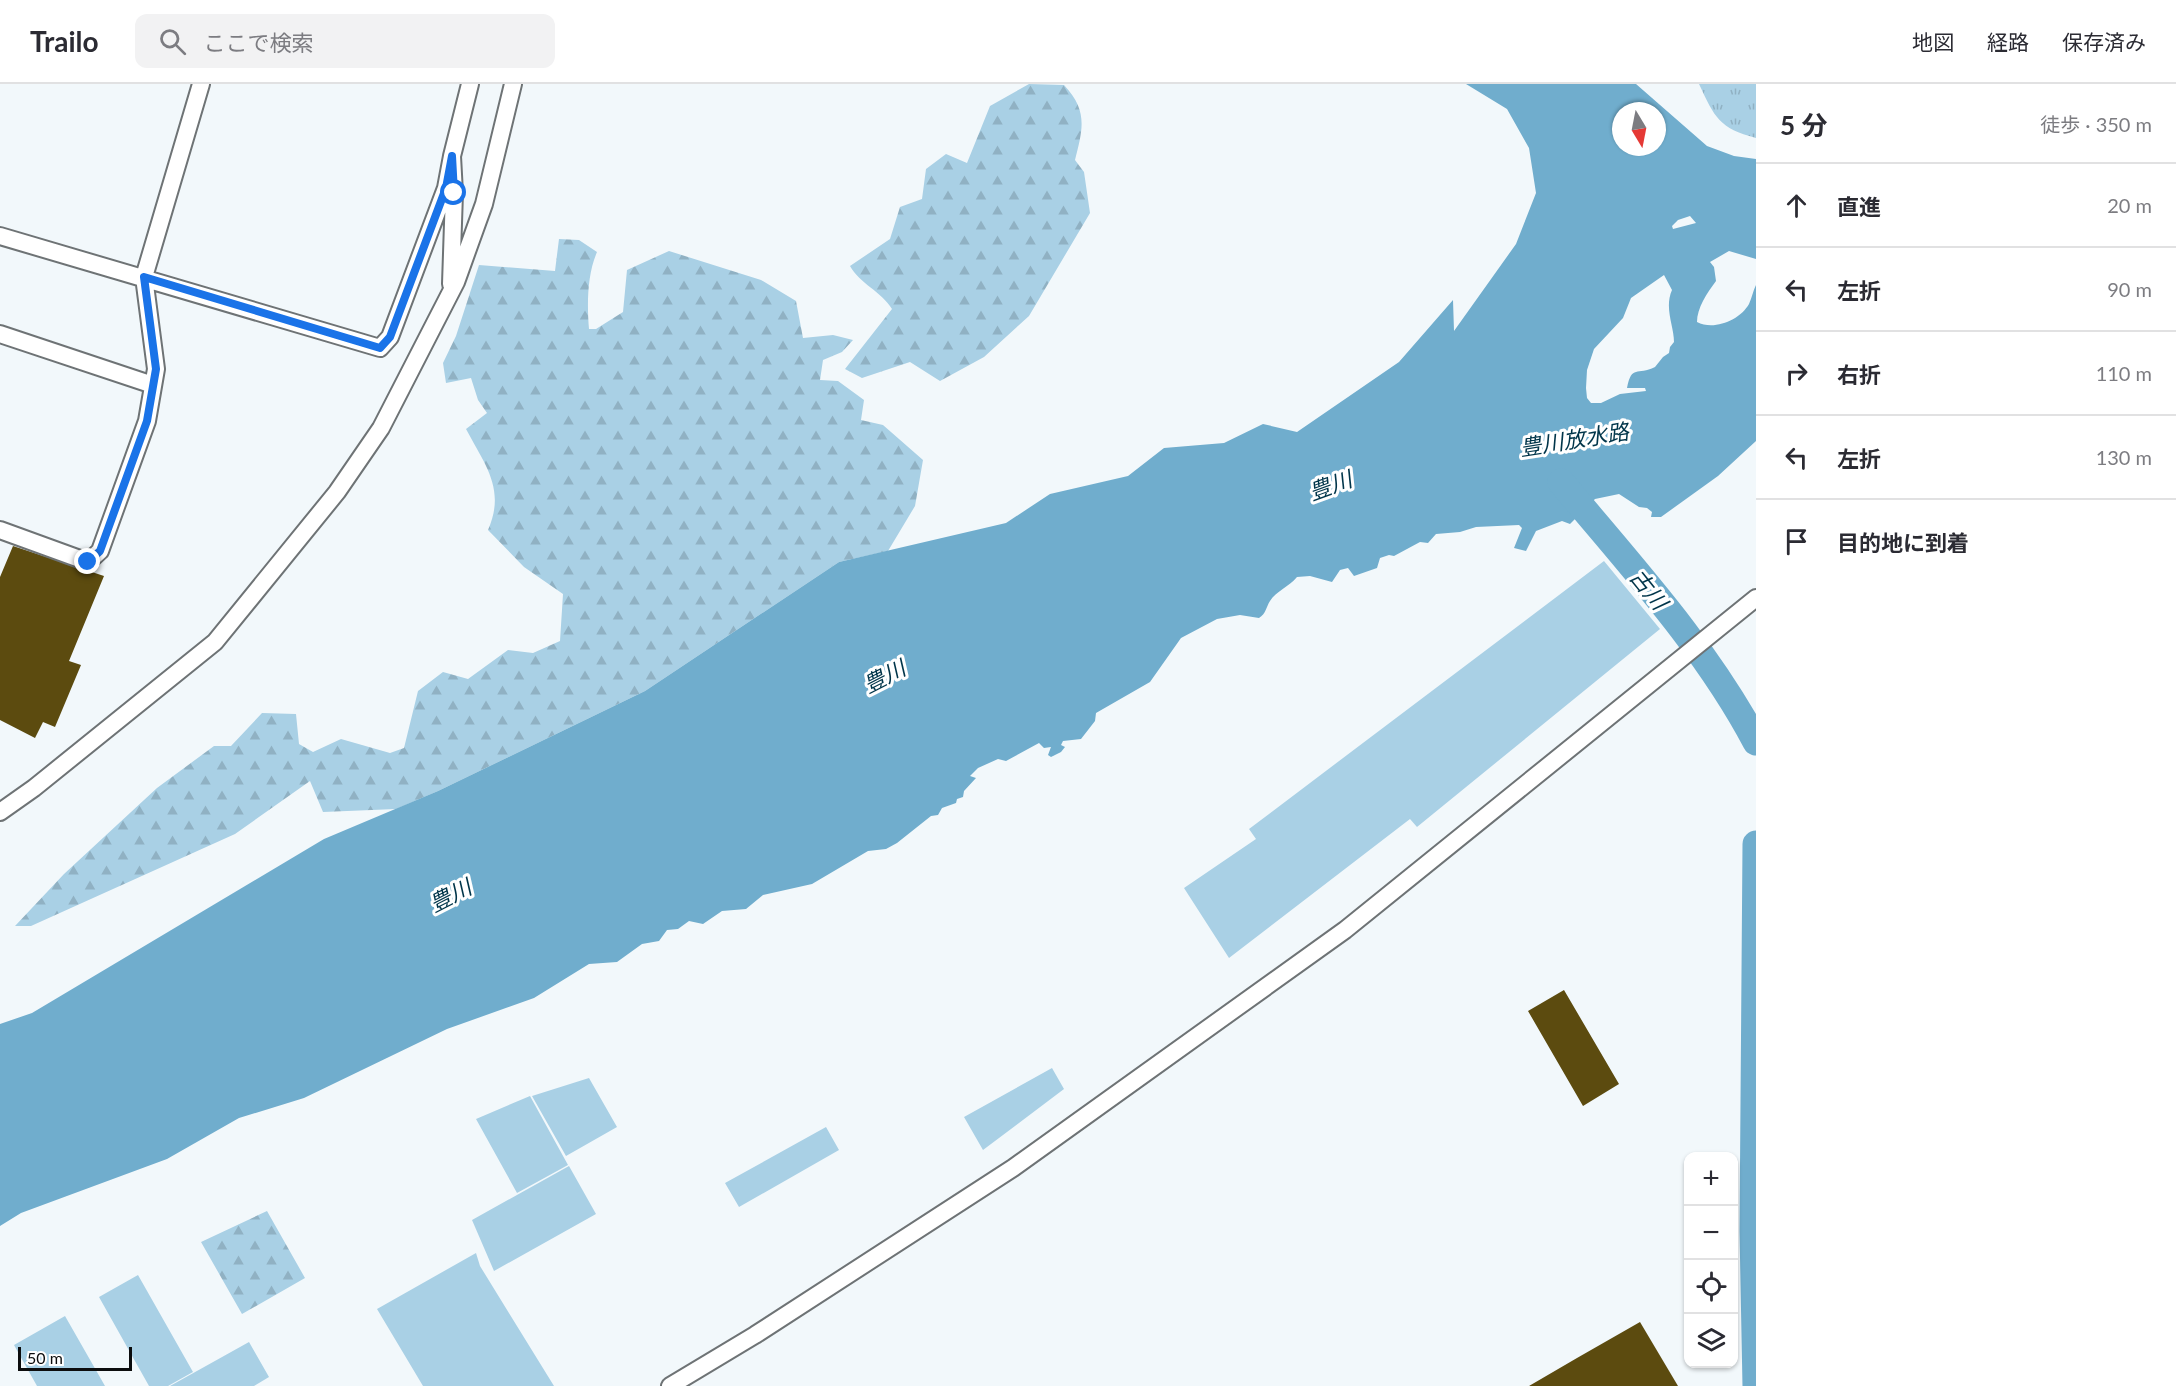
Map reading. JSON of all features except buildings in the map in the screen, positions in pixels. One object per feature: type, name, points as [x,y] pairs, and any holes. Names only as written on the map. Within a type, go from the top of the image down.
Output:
[{"type":"street","points":[[0,530],[88,562],[100,551],[147,421],[156,369],[144,277],[201,84]]},
{"type":"street","points":[[0,236],[380,348],[390,337],[446,188],[470,84]]},
{"type":"street","points":[[0,812],[34,788],[215,642],[337,492],[381,428],[452,291],[484,204],[513,84]]},
{"type":"street","points":[[452,156],[454,193],[450,254],[452,291]]},
{"type":"street","points":[[0,334],[153,385]]},
{"type":"street","points":[[670,1386],[755,1335],[1013,1168],[1345,930],[1756,598]]},
{"type":"green space","points":[[1029,84],[1064,85],[1077,103],[1082,120],[1075,160],[1084,172],[1090,213],[1029,316],[984,357],[940,381],[910,362],[862,378],[845,369],[892,309],[882,297],[859,278],[850,266],[890,239],[900,207],[922,199],[926,169],[946,154],[967,163],[990,106]]},
{"type":"green space","points":[[1699,84],[1756,84],[1756,138],[1734,130],[1720,120],[1709,105]]},
{"type":"green space","points":[[559,239],[579,240],[597,252],[588,290],[589,329],[596,329],[623,312],[627,270],[669,251],[761,280],[796,301],[803,338],[833,335],[853,340],[842,352],[823,360],[820,380],[838,381],[864,400],[861,420],[883,425],[923,460],[915,506],[888,551],[839,562],[645,691],[438,791],[396,809],[323,812],[310,781],[235,834],[31,926],[15,926],[64,874],[157,788],[214,746],[231,746],[262,713],[296,714],[299,744],[313,752],[341,739],[390,753],[404,748],[418,691],[443,672],[468,679],[508,650],[533,653],[560,641],[563,594],[524,567],[488,530],[495,502],[494,490],[486,466],[466,429],[487,413],[478,400],[471,378],[446,383],[443,363],[456,336],[479,265],[555,271]]},
{"type":"green space","points":[[1604,561],[1660,629],[1417,827],[1410,819],[1229,958],[1184,888],[1256,839],[1249,829]]},
{"type":"green space","points":[[1052,1068],[1064,1089],[983,1150],[964,1117]]},
{"type":"green space","points":[[589,1078],[617,1127],[566,1156],[532,1096]]},
{"type":"green space","points":[[530,1096],[568,1165],[517,1193],[476,1119]]},
{"type":"green space","points":[[826,1127],[839,1150],[739,1207],[725,1183]]},
{"type":"green space","points":[[569,1166],[596,1214],[494,1271],[472,1220]]},
{"type":"green space","points":[[267,1211],[305,1278],[242,1314],[201,1242]]},
{"type":"green space","points":[[476,1253],[480,1266],[554,1386],[423,1386],[377,1309]]},
{"type":"green space","points":[[138,1275],[193,1372],[168,1386],[149,1386],[99,1297]]},
{"type":"green space","points":[[65,1316],[105,1386],[37,1386],[14,1345]]},
{"type":"green space","points":[[249,1342],[269,1377],[254,1386],[170,1386]]},
{"type":"water","points":[[1466,84],[1636,84],[1657,102],[1612,102],[1612,156],[1666,156],[1666,110],[1707,146],[1734,156],[1756,159],[1756,259],[1729,251],[1710,262],[1714,267],[1716,281],[1703,301],[1697,322],[1711,325],[1733,319],[1745,310],[1756,285],[1756,441],[1718,476],[1661,517],[1651,517],[1652,512],[1647,508],[1639,507],[1619,494],[1595,499],[1570,524],[1562,521],[1536,531],[1526,551],[1514,548],[1522,528],[1519,525],[1476,527],[1460,532],[1436,534],[1428,543],[1420,542],[1394,556],[1380,558],[1377,568],[1354,576],[1348,568],[1340,570],[1332,582],[1310,576],[1297,577],[1273,598],[1259,618],[1240,615],[1217,619],[1181,638],[1150,682],[1096,713],[1095,721],[1081,739],[1063,741],[1061,745],[1065,747],[1061,752],[1051,757],[1048,755],[1051,747],[1044,748],[1039,743],[1006,761],[998,759],[978,768],[970,776],[976,778],[964,791],[963,797],[957,799],[956,803],[942,808],[938,815],[931,816],[886,849],[868,851],[812,884],[763,895],[746,909],[722,911],[703,924],[689,921],[678,929],[667,930],[659,941],[642,944],[617,962],[589,964],[534,998],[447,1029],[304,1098],[239,1118],[167,1159],[21,1213],[0,1226],[0,1024],[32,1013],[324,839],[438,791],[645,691],[839,562],[1006,523],[1050,494],[1128,476],[1164,448],[1224,443],[1263,424],[1297,432],[1399,362],[1453,300],[1454,331],[1516,244],[1536,193],[1529,148],[1507,109]],"holes":[[[1690,216],[1696,223],[1673,229],[1672,226],[1678,220]],[[1664,275],[1672,290],[1669,310],[1674,342],[1669,353],[1655,367],[1633,373],[1631,376],[1627,388],[1645,388],[1646,391],[1620,394],[1601,403],[1591,403],[1587,398],[1586,388],[1587,370],[1594,349],[1623,318],[1631,298]]]},
{"type":"waterway","name":"古川","points":[[1561,482],[1691,640],[1736,707],[1756,742]]},
{"type":"waterway","name":"古川","points":[[1756,844],[1753,1231],[1756,1386]]},
{"type":"route","points":[[88,562],[100,551],[147,421],[156,369],[144,277],[380,348],[390,337],[446,188],[452,156],[454,193]]},
{"type":"water label","name":"豊川放水路","points":[[1574,439]]},
{"type":"water label","name":"豊川","points":[[1330,485]]},
{"type":"water label","name":"豊川","points":[[884,676]]},
{"type":"water label","name":"豊川","points":[[450,895]]}]
